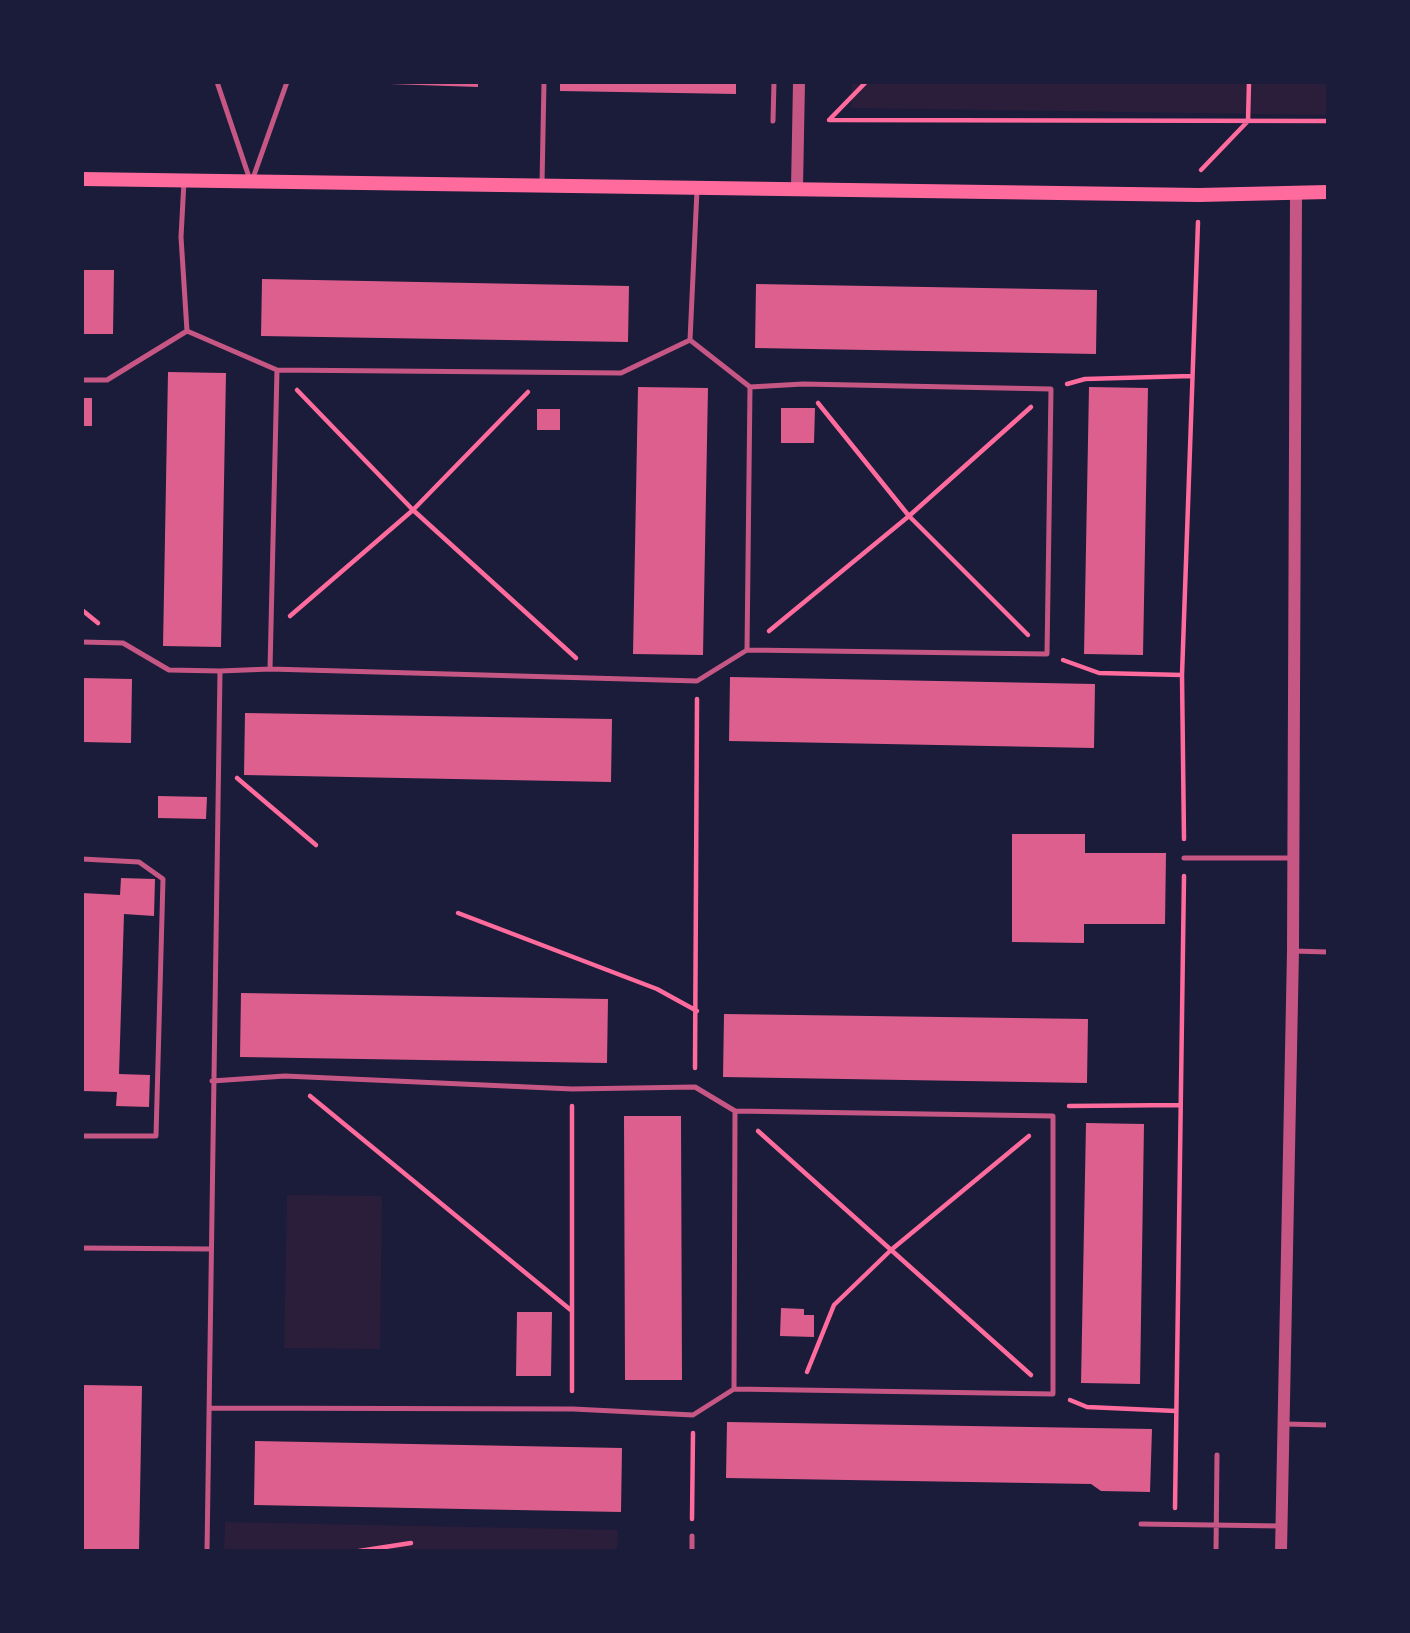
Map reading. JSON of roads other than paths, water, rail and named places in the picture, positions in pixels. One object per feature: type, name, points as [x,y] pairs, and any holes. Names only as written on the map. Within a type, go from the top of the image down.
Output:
[{"type":"main road","points":[[82,179],[697,190],[797,188],[1199,195],[1328,192]]},
{"type":"street","points":[[797,188],[799,82]]},
{"type":"street","points":[[1281,1551],[1293,951],[1296,192]]},
{"type":"lane","points":[[217,82],[251,183]]},
{"type":"lane","points":[[251,183],[287,82]]},
{"type":"lane","points":[[542,187],[544,82]]},
{"type":"lane","points":[[773,121],[774,82]]},
{"type":"lane","points":[[184,180],[181,237],[187,331]]},
{"type":"lane","points":[[690,340],[697,190]]},
{"type":"lane","points":[[187,331],[277,370],[621,373],[690,340]]},
{"type":"lane","points":[[82,380],[107,380],[187,331]]},
{"type":"lane","points":[[82,642],[123,643],[169,670],[270,669],[697,681],[747,650],[1046,654],[1051,389],[803,384],[750,387],[690,340]]},
{"type":"lane","points":[[270,669],[277,370]]},
{"type":"lane","points":[[747,650],[750,387]]},
{"type":"lane","points":[[207,1551],[220,671]]},
{"type":"lane","points":[[1184,858],[1292,858]]},
{"type":"lane","points":[[82,859],[139,862],[163,879],[156,1136],[82,1136]]},
{"type":"lane","points":[[1293,951],[1328,951]]},
{"type":"lane","points":[[209,1408],[573,1409],[693,1415],[734,1389],[1053,1394],[1053,1116],[735,1111],[695,1087],[572,1089],[285,1076],[212,1081]]},
{"type":"lane","points":[[734,1389],[735,1111]]},
{"type":"lane","points":[[82,1248],[211,1249]]},
{"type":"lane","points":[[1285,1424],[1328,1425]]},
{"type":"lane","points":[[1216,1551],[1217,1455]]},
{"type":"lane","points":[[1141,1524],[1281,1527]]},
{"type":"lane","points":[[692,1536],[692,1551]]}]
